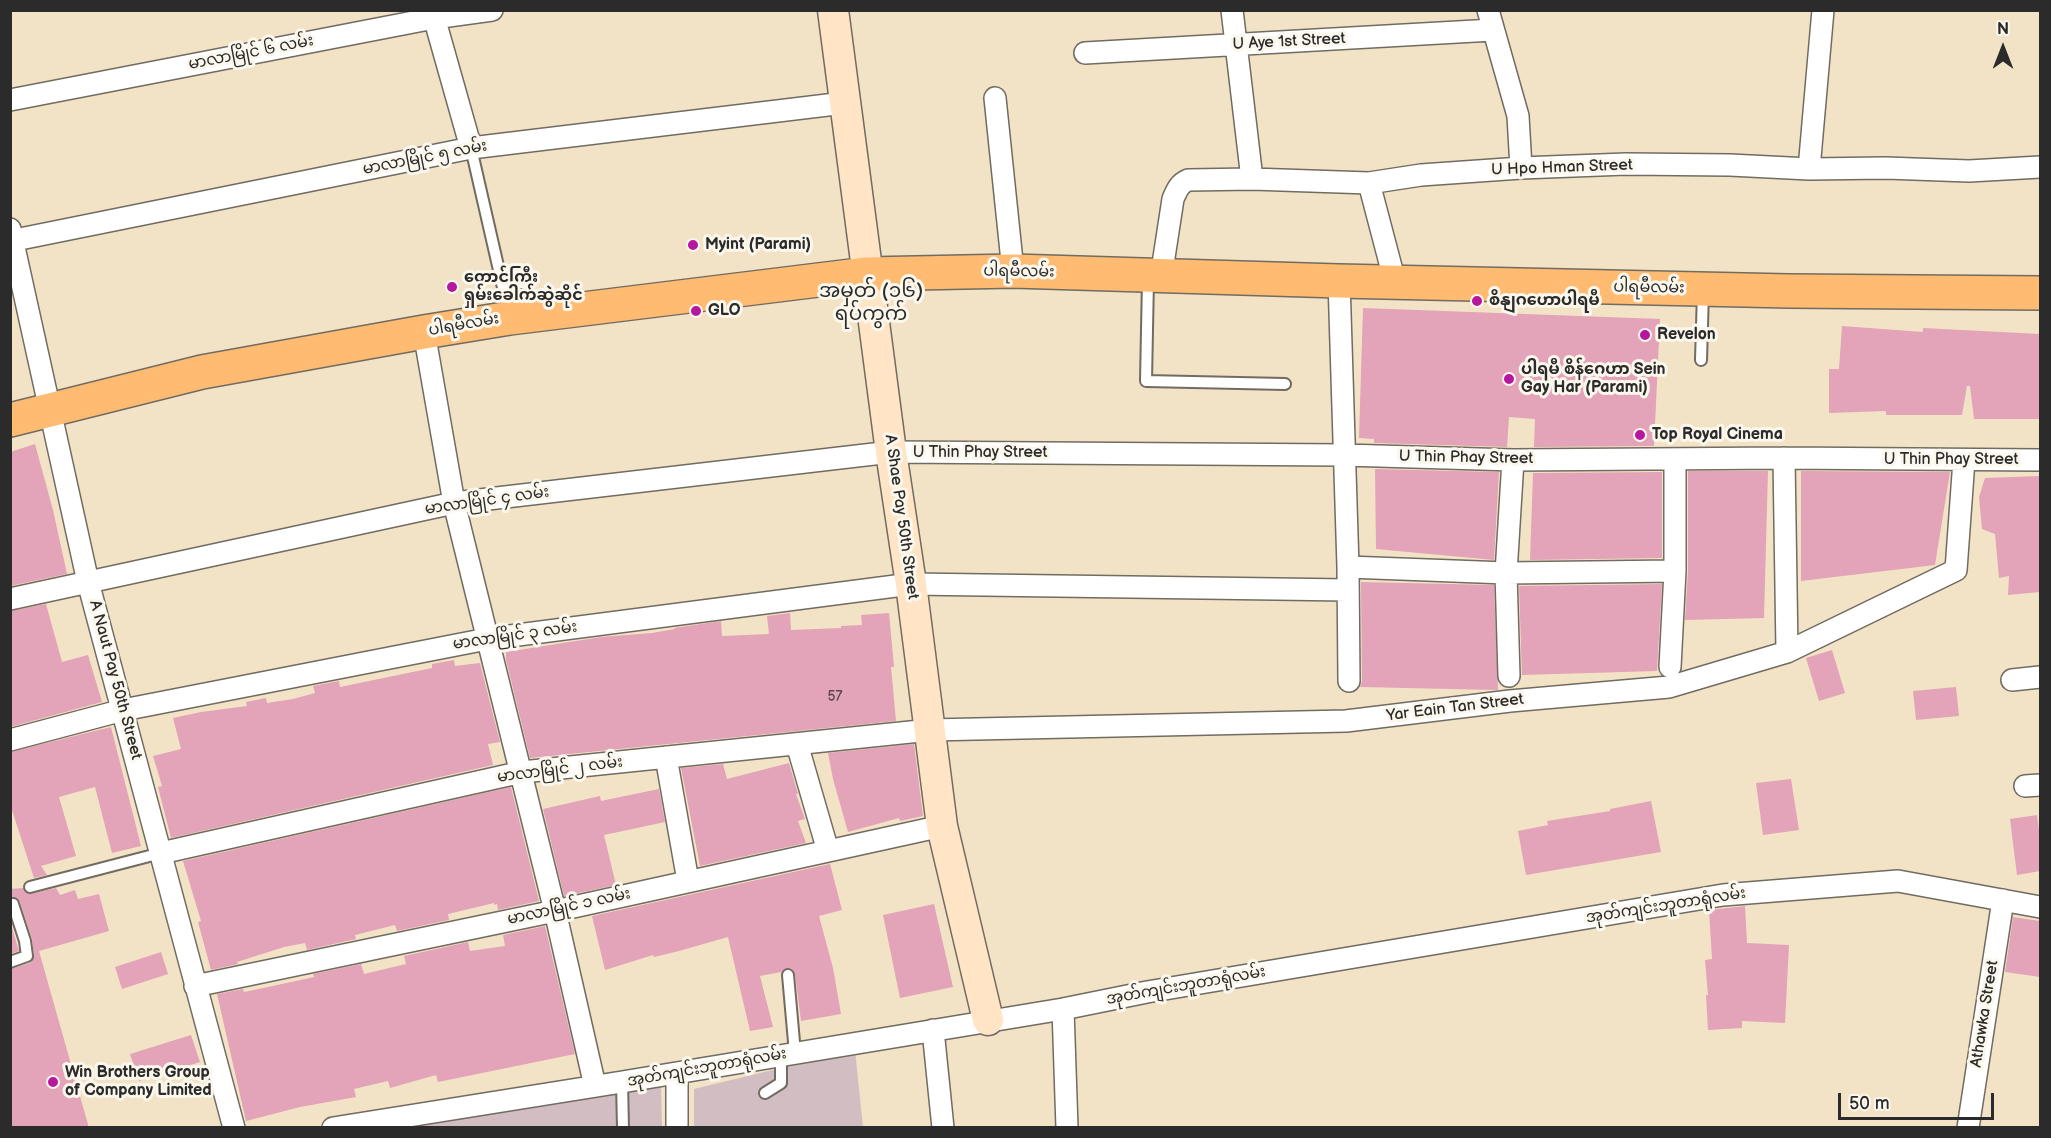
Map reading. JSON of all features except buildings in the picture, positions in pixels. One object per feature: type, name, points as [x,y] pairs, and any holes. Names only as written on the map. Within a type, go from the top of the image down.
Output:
[{"type":"main road","name":"ပါရမီလမ်း","points":[[10,420],[202,372],[424,332],[510,318],[867,274],[1013,271],[1703,289],[2040,293]]},
{"type":"street","name":"မာလာမြိုင် ၆ လမ်း","points":[[10,100],[433,14],[492,10]]},
{"type":"street","name":"A Shae Pay 50th Street","points":[[833,10],[942,826],[988,1020]]},
{"type":"street","points":[[1232,10],[1252,179]]},
{"type":"street","points":[[1809,169],[1824,10]]},
{"type":"street","points":[[433,14],[471,148]]},
{"type":"street","points":[[1491,20],[1518,116],[1521,168]]},
{"type":"street","name":"U Aye 1st Street","points":[[1085,53],[1236,45],[1491,20]]},
{"type":"street","points":[[995,98],[1013,271]]},
{"type":"street","name":"မာလာမြိုင် ၅ လမ်း","points":[[11,237],[471,148],[844,103]]},
{"type":"street","name":"U Hpo Hman Street","points":[[1154,276],[1173,199],[1182,182],[1188,180],[1252,179],[1369,183],[1421,175],[1626,164],[1969,171],[2040,167]]},
{"type":"street","points":[[1369,183],[1395,282]]},
{"type":"street","name":"A Naut Pay 50th Street","points":[[11,237],[88,582],[234,1128]]},
{"type":"street","points":[[1339,281],[1348,567],[1349,681]]},
{"type":"street","points":[[424,332],[454,502],[522,772],[595,1086]]},
{"type":"street","name":"U Thin Phay Street","points":[[891,452],[1345,455],[1513,460],[1784,458],[2040,460]]},
{"type":"street","name":"မာလာမြိုင် ၄ လမ်း","points":[[10,598],[454,502],[891,452]]},
{"type":"street","points":[[1784,458],[1787,652]]},
{"type":"street","points":[[1670,667],[1675,571],[1675,459]]},
{"type":"street","points":[[1509,676],[1506,573],[1513,460]]},
{"type":"street","name":"Yar Eain Tan Street","points":[[930,730],[1346,721],[1510,701],[1669,687],[1787,652],[1956,570],[1964,460]]},
{"type":"street","points":[[1348,567],[1506,573],[1675,571]]},
{"type":"street","name":"မာလာမြိုင် ၃ လမ်း","points":[[10,740],[123,710],[487,639],[911,584],[1347,590]]},
{"type":"street","points":[[2012,680],[2040,677]]},
{"type":"street","name":"မာလာမြိုင် ၂ လမ်း","points":[[161,853],[522,772],[930,730]]},
{"type":"street","points":[[797,744],[828,851]]},
{"type":"street","points":[[666,757],[688,881]]},
{"type":"street","name":"မာလာမြိုင် ၁ လမ်း","points":[[195,986],[942,826]]},
{"type":"street","name":"အုတ်ကျင်းဘူတာရုံလမ်း","points":[[333,1128],[1063,1009],[1147,992],[1723,895],[1898,881],[2040,907]]},
{"type":"street","name":"Athawka Street","points":[[1968,1128],[2003,900]]},
{"type":"street","points":[[1063,1009],[1067,1128]]},
{"type":"street","points":[[933,1030],[942,1128]]},
{"type":"street","points":[[677,1073],[677,1128]]},
{"type":"lane","points":[[471,148],[510,318]]},
{"type":"lane","points":[[1154,276],[1146,381],[1285,384]]},
{"type":"lane","points":[[1701,360],[1703,289]]},
{"type":"lane","points":[[30,887],[161,853]]},
{"type":"lane","points":[[10,904],[13,904],[25,941],[27,956],[10,962]]},
{"type":"lane","points":[[765,1093],[781,1083],[788,1054],[788,975]]},
{"type":"lane","points":[[622,1082],[624,1128]]},
{"type":"shaded area","points":[[855,1050],[863,1127],[694,1128],[694,1089]]},
{"type":"shaded area","points":[[661,1085],[662,1127],[404,1127]]},
{"type":"place","name":"Myint (Parami)","points":[[693,245]]},
{"type":"place","name":"တောင်ကြီး ရှမ်းခေါက်ဆွဲဆိုင်","points":[[452,287]]},
{"type":"place","name":"စိနျဂဟောပါရမီ","points":[[1477,301]]},
{"type":"place","name":"GLO","points":[[696,311]]},
{"type":"place","name":"Revelon","points":[[1645,335]]},
{"type":"place","name":"ပါရမီ စိန်ဂေဟာ Sein Gay Har (Parami)","points":[[1509,379]]},
{"type":"place","name":"Top Royal Cinema","points":[[1640,435]]},
{"type":"place","name":"Win Brothers Group of Company Limited","points":[[53,1082]]},
{"type":"district","name":"အမှတ် (၁၆) ရပ်ကွက်","points":[[871,304]]}]
